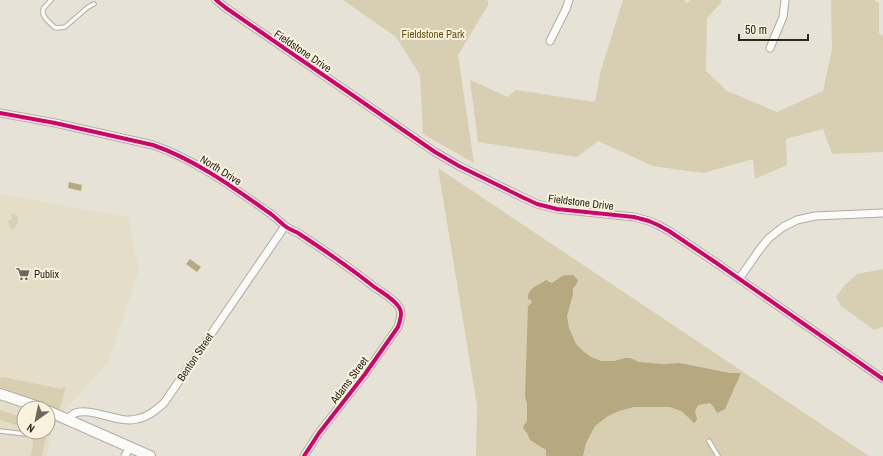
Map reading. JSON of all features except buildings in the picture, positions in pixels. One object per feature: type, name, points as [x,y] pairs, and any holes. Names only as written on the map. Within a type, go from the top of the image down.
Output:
[{"type":"street","name":"Fieldstone Drive","points":[[216,0],[263,35],[356,97],[383,117],[435,152],[459,166],[547,208],[634,217],[649,221],[669,231],[883,379]]},
{"type":"street","points":[[550,41],[569,0]]},
{"type":"street","points":[[770,48],[783,17],[785,0]]},
{"type":"street","name":"North Drive","points":[[0,113],[55,122],[153,145],[187,160],[228,184],[273,215],[285,226],[297,232],[357,274],[394,301],[401,311]]},
{"type":"street","points":[[739,279],[769,238],[783,227],[797,220],[815,216],[883,213]]},
{"type":"street","name":"Benton Street","points":[[68,419],[72,415],[82,412],[94,413],[122,420],[138,420],[156,410],[164,402],[285,226]]},
{"type":"street","name":"Adams Street","points":[[304,456],[398,327],[401,318],[401,311]]},
{"type":"street","points":[[0,394],[16,400]]},
{"type":"street","points":[[56,414],[150,456]]},
{"type":"street","points":[[125,456],[130,447]]},
{"type":"lane","points":[[51,0],[43,9],[43,14],[46,19],[57,28],[65,27],[88,7],[94,4]]},
{"type":"lane","points":[[0,431],[16,433]]},
{"type":"lane","points":[[709,441],[718,456]]},
{"type":"shaded area","points":[[69,182],[82,185],[81,191],[68,188]]},
{"type":"shaded area","points":[[0,194],[128,217],[139,270],[108,362],[56,420],[56,400],[16,400],[16,440],[50,440],[47,456],[0,456]]},
{"type":"shaded area","points":[[190,259],[201,267],[197,272],[186,264]]},
{"type":"shaded area","points":[[573,275],[578,280],[573,288],[573,294],[567,316],[569,328],[576,344],[584,352],[601,361],[614,361],[630,358],[639,362],[663,364],[680,363],[730,373],[741,373],[725,409],[717,413],[710,403],[698,405],[695,411],[697,419],[694,423],[681,411],[670,407],[634,407],[608,416],[595,426],[586,443],[583,456],[546,456],[546,450],[530,440],[523,427],[527,421],[527,404],[525,396],[528,306],[532,303],[531,300],[528,299],[528,295],[531,290],[546,280],[552,283],[562,276]]},
{"type":"green space","name":"Fieldstone Park","points":[[343,0],[488,0],[488,5],[458,55],[474,163],[423,134],[420,75],[396,37]]},
{"type":"green space","points":[[623,0],[684,0],[687,3],[690,0],[721,0],[722,2],[707,18],[706,71],[727,91],[777,112],[823,91],[832,49],[831,0],[873,0],[879,3],[879,33],[883,36],[883,152],[832,154],[823,129],[786,139],[787,165],[755,179],[753,159],[703,173],[653,166],[598,141],[577,157],[478,142],[470,80],[508,97],[515,90],[595,102],[601,70]]},
{"type":"green space","points":[[438,168],[869,456],[476,456],[477,405]]},
{"type":"green space","points":[[11,214],[17,216],[18,222],[11,229],[8,221],[12,220]]},
{"type":"green space","points":[[883,269],[883,327],[874,330],[841,306],[836,297],[843,287],[857,274]]},
{"type":"green space","points":[[3,377],[61,389],[66,387],[59,411],[56,410],[56,400],[32,400],[0,387],[0,378]]},
{"type":"green space","points":[[0,410],[16,415],[16,425],[0,420]]},
{"type":"green space","points":[[33,440],[45,440],[42,456],[31,456]]},
{"type":"cycle path","points":[[216,0],[435,152],[459,166],[537,204],[557,209],[634,217],[658,225],[715,262],[883,379]]},
{"type":"cycle path","points":[[0,113],[55,123],[153,145],[184,158],[243,194],[287,227],[346,265],[390,298],[399,307],[401,317],[398,327],[365,374],[319,433],[304,456]]},
{"type":"place","name":"Publix","points":[[23,274]]}]
